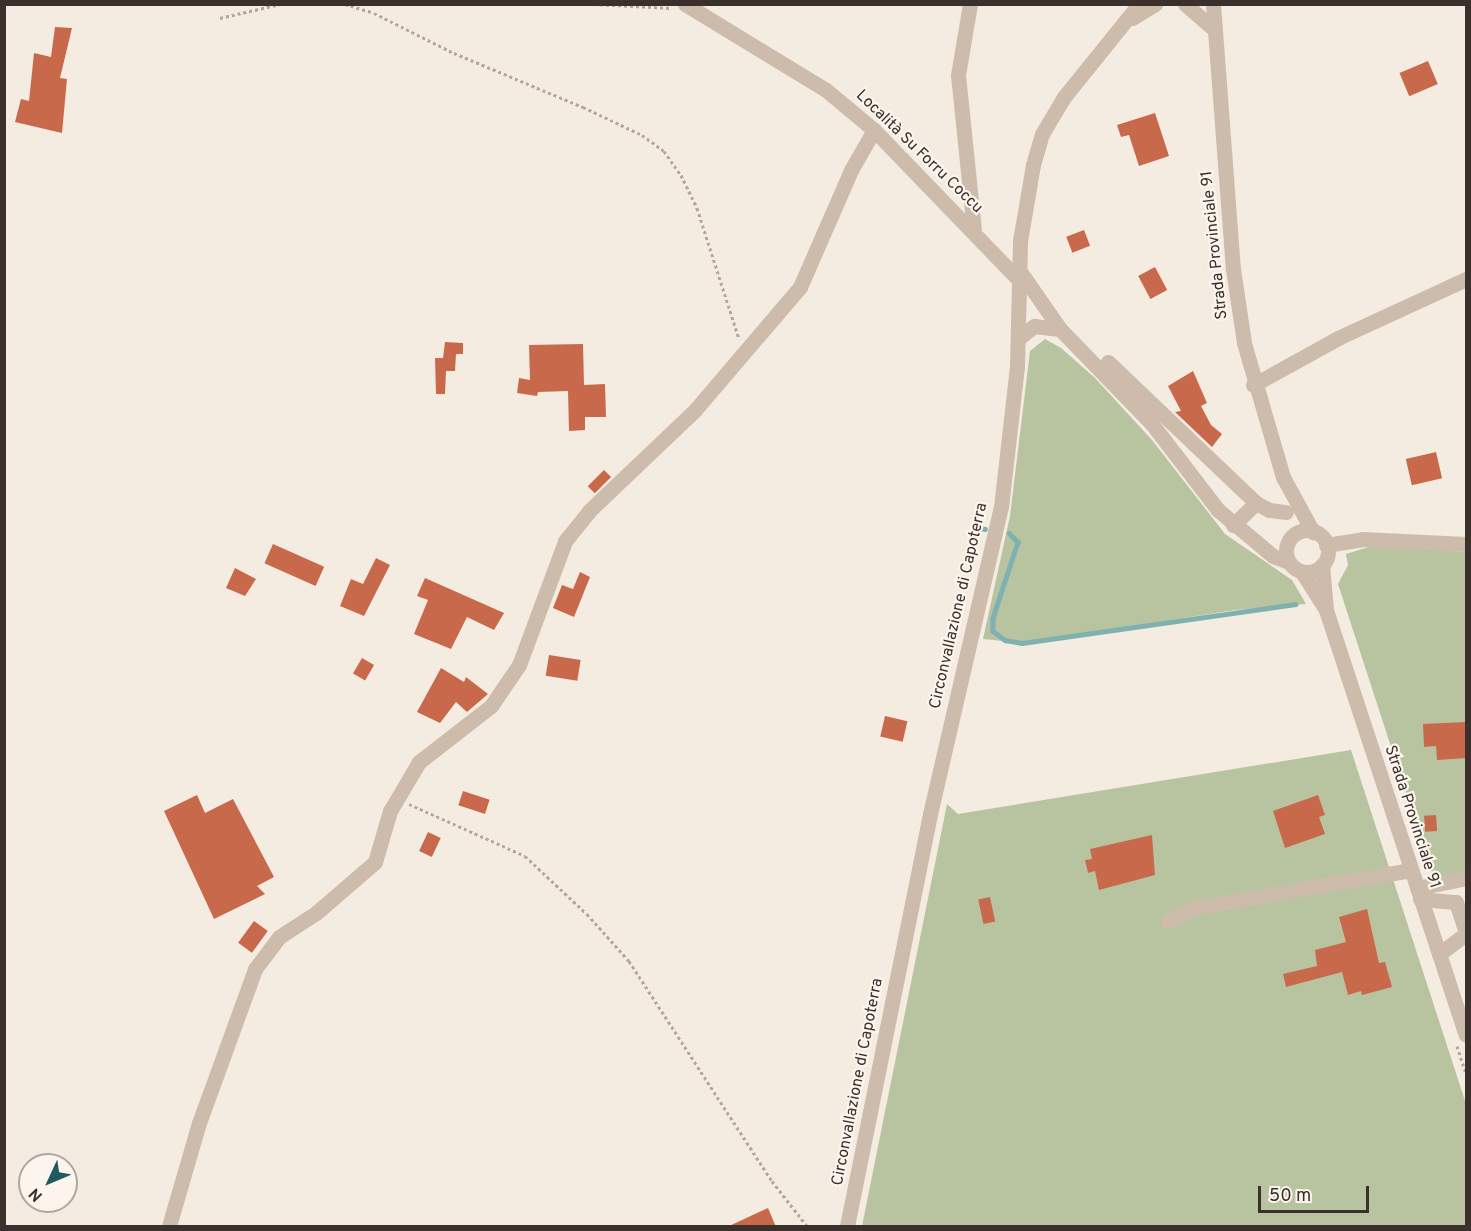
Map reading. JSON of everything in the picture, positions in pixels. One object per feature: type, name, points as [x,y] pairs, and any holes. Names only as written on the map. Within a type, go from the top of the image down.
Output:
[{"type":"street","name":"Circonvallazione di Capoterra","points":[[847,1227],[930,814],[1001,507],[1017,339],[1020,247],[1024,206],[1042,134],[1077,77],[1136,11],[1155,4]]},
{"type":"street","points":[[1185,4],[1214,29]]},
{"type":"street","name":"Strada Provinciale 91","points":[[1213,4],[1233,269],[1253,385],[1283,477]]},
{"type":"street","name":"Località Su Forru Coccu","points":[[687,6],[826,90],[874,130],[999,258],[1019,275],[1062,331],[1152,424],[1202,491],[1233,525],[1263,548],[1289,562]]},
{"type":"street","points":[[970,6],[958,75],[974,230]]},
{"type":"street","points":[[169,1227],[199,1123],[255,969],[279,937],[323,908],[375,862],[397,799],[419,762],[491,706],[519,665],[565,541],[589,511],[695,410],[800,287],[851,170],[874,130]]},
{"type":"street","points":[[999,258],[1008,257],[1020,247]]},
{"type":"street","points":[[1253,385],[1340,337],[1467,279]]},
{"type":"street","points":[[1017,339],[1034,326],[1062,331],[1072,327],[1257,503],[1286,512]]},
{"type":"street","points":[[1202,491],[1224,474]]},
{"type":"street","points":[[1283,477],[1290,540],[1289,562],[1302,572],[1326,610]]},
{"type":"street","points":[[1283,477],[1313,532],[1326,545]]},
{"type":"street","points":[[1233,525],[1257,503]]},
{"type":"street","points":[[1263,548],[1290,540],[1300,532],[1313,532]]},
{"type":"street","points":[[1326,545],[1362,539],[1467,544]]},
{"type":"street","points":[[1326,545],[1322,565],[1326,610]]},
{"type":"street","points":[[1302,572],[1322,565]]},
{"type":"street","name":"Strada Provinciale 91","points":[[1326,610],[1418,894],[1467,1035]]},
{"type":"street","points":[[1168,921],[1193,908],[1411,870]]},
{"type":"street","points":[[1418,894],[1467,878]]},
{"type":"street","points":[[1418,894],[1456,902],[1467,933],[1438,954]]},
{"type":"path","points":[[220,18],[280,4]]},
{"type":"path","points":[[345,4],[374,13],[454,53],[593,112],[642,135],[664,151],[697,208],[734,329],[746,351]]},
{"type":"path","points":[[594,4],[687,6]]},
{"type":"path","points":[[397,799],[525,855],[587,914],[629,961],[772,1181],[807,1227]]},
{"type":"green space","points":[[1045,339],[1061,348],[1095,378],[1152,440],[1225,534],[1292,580],[1306,604],[1235,610],[1022,643],[983,639],[1010,516],[1030,351]]},
{"type":"green space","points":[[1375,545],[1466,552],[1466,883],[1437,888],[1338,584],[1348,565],[1346,554]]},
{"type":"green space","points":[[1351,750],[1466,1104],[1466,1226],[862,1226],[947,804],[958,814]]},
{"type":"building","points":[[55,27],[72,28],[60,78],[67,79],[62,133],[15,122],[21,99],[29,101],[34,53],[51,57]]},
{"type":"building","points":[[1428,61],[1438,84],[1409,96],[1399,73]]},
{"type":"building","points":[[1155,113],[1169,156],[1139,166],[1129,135],[1121,137],[1117,125]]},
{"type":"building","points":[[1084,230],[1090,246],[1072,253],[1066,237]]},
{"type":"building","points":[[1155,267],[1167,290],[1150,299],[1138,276]]},
{"type":"building","points":[[445,342],[463,343],[463,354],[456,354],[455,371],[446,371],[445,394],[436,394],[435,358],[443,358]]},
{"type":"building","points":[[583,344],[584,385],[605,384],[606,417],[585,417],[585,430],[569,431],[568,391],[538,392],[537,396],[517,393],[519,378],[530,380],[529,345]]},
{"type":"building","points":[[1193,371],[1207,403],[1201,406],[1211,425],[1222,434],[1212,447],[1175,412],[1181,411],[1168,386]]},
{"type":"building","points":[[1436,452],[1442,478],[1412,485],[1406,459]]},
{"type":"building","points":[[604,470],[611,477],[595,493],[588,486]]},
{"type":"building","points":[[273,544],[324,567],[316,586],[264,563]]},
{"type":"building","points":[[376,558],[390,565],[364,616],[340,606],[351,579],[363,584]]},
{"type":"building","points":[[235,568],[256,579],[245,596],[226,588]]},
{"type":"building","points":[[580,572],[590,577],[574,617],[553,608],[562,585],[573,589]]},
{"type":"building","points":[[425,578],[504,613],[494,630],[467,617],[451,649],[414,634],[428,600],[417,596]]},
{"type":"building","points":[[549,655],[581,660],[577,681],[546,676]]},
{"type":"building","points":[[362,658],[374,665],[365,681],[353,674]]},
{"type":"building","points":[[441,668],[464,682],[466,677],[488,694],[467,712],[456,702],[440,723],[417,712]]},
{"type":"building","points":[[885,716],[907,721],[903,742],[880,736]]},
{"type":"building","points":[[1467,722],[1467,758],[1437,760],[1436,746],[1424,747],[1423,724]]},
{"type":"building","points":[[463,791],[490,800],[485,814],[458,805]]},
{"type":"building","points":[[197,795],[205,813],[233,799],[274,877],[257,886],[265,894],[214,919],[164,811]]},
{"type":"building","points":[[1318,795],[1325,815],[1319,817],[1325,834],[1285,848],[1273,811]]},
{"type":"building","points":[[1436,815],[1437,831],[1425,832],[1424,816]]},
{"type":"building","points":[[428,832],[441,838],[432,857],[419,851]]},
{"type":"building","points":[[1152,835],[1155,875],[1099,890],[1095,871],[1088,873],[1085,860],[1092,859],[1090,849]]},
{"type":"building","points":[[990,897],[995,921],[983,924],[978,899]]},
{"type":"building","points":[[1367,909],[1379,963],[1385,962],[1392,987],[1362,995],[1361,991],[1348,995],[1342,972],[1286,987],[1283,974],[1317,966],[1315,950],[1346,942],[1339,917]]},
{"type":"building","points":[[254,921],[268,931],[252,953],[238,943]]},
{"type":"building","points":[[768,1208],[776,1227],[727,1227]]},
{"type":"waterway","points":[[979,528],[985,529]]},
{"type":"waterway","points":[[1009,533],[1018,542],[993,618],[993,631],[1005,640],[1022,643],[1295,604]]}]
